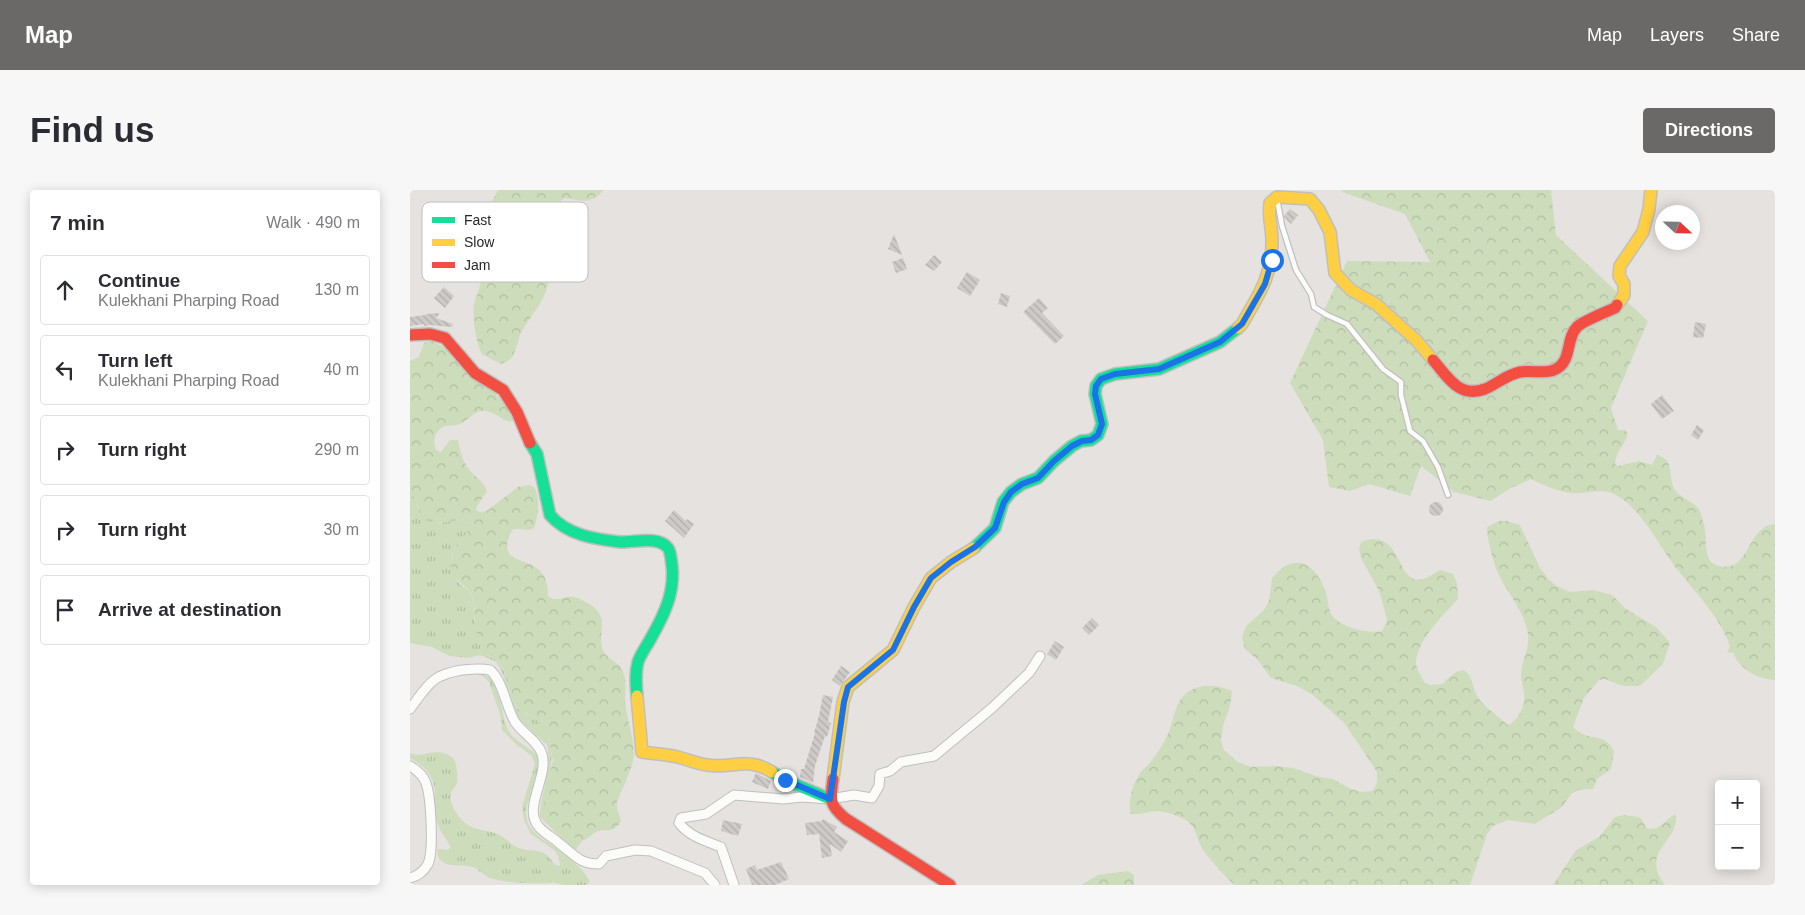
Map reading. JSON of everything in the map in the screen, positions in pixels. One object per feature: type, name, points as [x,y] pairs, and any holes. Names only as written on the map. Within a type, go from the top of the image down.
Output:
[{"type":"main road","points":[[950,885],[846,819],[835,810],[830,799],[844,702],[848,687],[893,650],[931,578],[951,562],[975,547],[995,528],[1004,502],[1011,492],[1022,484],[1038,478],[1072,446],[1082,441],[1091,440],[1098,435],[1102,424],[1095,394],[1096,386],[1101,379],[1115,374],[1159,369],[1220,342],[1242,324],[1265,284],[1272,260],[1272,239],[1268,216],[1270,203],[1275,194],[1310,200],[1319,210],[1330,232],[1335,274],[1351,290],[1376,304],[1417,341],[1457,388],[1470,391],[1484,389],[1506,376],[1520,372],[1554,370],[1565,361],[1571,338],[1577,327],[1615,308],[1624,295],[1624,284],[1619,276],[1620,266],[1643,232],[1649,209],[1651,190]]},
{"type":"main road","points":[[410,335],[430,334],[445,338],[475,373],[500,388],[507,395],[519,416],[526,436],[537,454],[548,508],[550,515],[556,522],[571,531],[593,539],[621,542],[656,541],[663,543],[669,549],[673,576],[671,596],[663,618],[639,659],[636,674],[642,752],[679,756],[689,761],[707,765],[751,763],[761,765],[785,780],[830,799]]},
{"type":"street","points":[[734,885],[721,847],[692,835],[685,830],[679,824],[681,818],[706,814],[734,795],[783,799],[830,799],[854,794],[872,798],[879,786],[880,774],[890,771],[901,762],[934,756],[998,703],[1029,673],[1040,656]]},
{"type":"street","points":[[410,709],[427,686],[440,675],[472,669],[490,670],[496,677],[515,721],[537,745],[542,754],[543,773],[533,810],[535,820],[540,828],[583,862],[599,864],[606,856],[635,850],[651,851],[705,873],[715,885]]},
{"type":"street","points":[[410,766],[421,774],[426,783],[430,807],[431,839],[428,863],[420,874],[410,878]]},
{"type":"lane","points":[[1275,194],[1282,226],[1296,270],[1311,294],[1314,308],[1327,316],[1347,324],[1383,369],[1401,382],[1401,395],[1410,431],[1423,442],[1438,467],[1448,495]]},
{"type":"green space","points":[[498,190],[604,190],[595,198],[586,201],[565,198],[560,202],[492,202]]},
{"type":"green space","points":[[1342,190],[1551,190],[1556,235],[1648,321],[1611,408],[1618,430],[1625,430],[1628,434],[1615,464],[1618,466],[1639,461],[1652,465],[1657,455],[1666,460],[1675,490],[1700,510],[1705,528],[1707,555],[1715,565],[1728,567],[1736,564],[1758,533],[1768,525],[1775,524],[1775,680],[1756,676],[1740,664],[1733,653],[1727,652],[1730,646],[1714,615],[1676,568],[1640,516],[1622,499],[1612,493],[1602,491],[1570,493],[1550,488],[1531,479],[1509,489],[1491,501],[1454,492],[1421,466],[1410,496],[1369,484],[1350,491],[1329,487],[1323,440],[1290,383],[1347,261],[1430,262],[1405,214],[1342,192]]},
{"type":"green space","points":[[548,282],[546,292],[521,333],[512,357],[501,364],[482,354],[476,337],[474,304],[480,283]]},
{"type":"green space","points":[[429,341],[438,344],[450,352],[483,381],[504,403],[513,420],[510,422],[493,413],[478,412],[460,424],[445,426],[439,430],[434,439],[436,450],[441,452],[450,440],[458,440],[466,465],[484,484],[487,491],[476,508],[477,511],[483,512],[488,510],[518,487],[529,485],[534,487],[538,497],[538,513],[534,528],[512,530],[507,544],[509,553],[535,567],[542,573],[547,582],[548,596],[551,598],[576,598],[597,610],[602,620],[602,647],[606,655],[621,668],[624,675],[625,702],[634,755],[630,772],[617,802],[621,821],[615,828],[596,832],[582,841],[570,835],[546,812],[543,796],[553,761],[549,739],[538,721],[515,705],[504,670],[499,662],[482,651],[476,627],[473,597],[452,572],[451,561],[454,552],[470,524],[464,521],[428,521],[421,517],[417,501],[410,493],[410,361],[419,357],[424,343]]},
{"type":"green space","points":[[410,493],[417,501],[418,508],[439,523],[458,521],[470,524],[466,534],[453,552],[451,558],[452,569],[458,582],[471,594],[475,624],[480,639],[486,653],[499,662],[503,669],[513,702],[518,709],[538,721],[548,739],[551,748],[551,767],[543,796],[570,835],[582,841],[575,851],[540,817],[542,799],[548,763],[547,745],[516,714],[499,666],[495,661],[480,655],[469,658],[449,656],[432,647],[410,643]]},
{"type":"green space","points":[[1499,521],[1520,525],[1540,568],[1555,585],[1570,592],[1593,590],[1612,595],[1626,609],[1656,627],[1670,643],[1663,664],[1640,686],[1623,686],[1605,679],[1599,680],[1584,698],[1573,727],[1585,735],[1606,741],[1614,752],[1611,769],[1597,779],[1593,789],[1578,790],[1571,794],[1562,807],[1535,824],[1508,820],[1493,826],[1487,834],[1470,885],[1234,885],[1203,850],[1194,828],[1185,820],[1169,813],[1158,811],[1131,814],[1130,799],[1135,782],[1163,744],[1180,701],[1188,692],[1204,686],[1221,687],[1232,691],[1221,741],[1224,750],[1238,762],[1251,767],[1275,766],[1293,768],[1319,777],[1333,779],[1361,792],[1374,789],[1377,782],[1377,772],[1345,724],[1313,695],[1297,686],[1271,678],[1257,659],[1245,649],[1242,637],[1246,626],[1264,610],[1269,601],[1272,578],[1285,566],[1294,563],[1307,565],[1317,574],[1324,587],[1330,612],[1339,622],[1359,630],[1382,631],[1387,621],[1384,608],[1379,591],[1361,558],[1359,549],[1361,542],[1375,539],[1384,542],[1392,548],[1407,574],[1414,579],[1423,579],[1440,570],[1453,574],[1457,584],[1458,599],[1426,637],[1417,655],[1417,669],[1424,682],[1430,685],[1443,684],[1456,672],[1464,671],[1471,680],[1479,699],[1489,710],[1508,725],[1514,721],[1519,715],[1523,704],[1524,695],[1521,672],[1528,636],[1522,615],[1499,575],[1491,552],[1487,527]]},
{"type":"green space","points":[[480,672],[493,682],[508,730],[518,741],[538,756],[539,775],[526,807],[529,826],[581,869],[590,881],[587,885],[563,885],[553,882],[519,883],[500,880],[486,876],[473,867],[450,865],[441,861],[438,856],[437,849],[448,850],[451,847],[436,820],[434,806],[435,791],[430,775],[424,767],[410,758],[410,753],[420,755],[441,752],[453,758],[456,766],[457,781],[451,793],[451,802],[458,815],[468,825],[500,835],[519,848],[543,852],[555,865],[560,866],[558,855],[531,834],[524,820],[522,807],[535,764],[531,755],[517,745],[502,730],[500,714],[489,682],[477,674]]},
{"type":"green space","points":[[1624,815],[1640,818],[1646,828],[1651,829],[1658,827],[1674,815],[1676,816],[1672,833],[1662,847],[1656,863],[1658,873],[1665,885],[1553,885],[1576,850],[1599,837],[1615,817]]},
{"type":"green space","points":[[1128,871],[1134,875],[1134,885],[1081,885],[1098,875]]},
{"type":"building","points":[[1290,209],[1298,215],[1291,224],[1284,216]]},
{"type":"building","points":[[894,234],[902,255],[888,249]]},
{"type":"building","points":[[934,255],[942,262],[934,271],[925,265]]},
{"type":"building","points":[[903,258],[907,269],[896,273],[892,262]]},
{"type":"building","points":[[967,272],[980,280],[970,296],[957,288]]},
{"type":"building","points":[[444,287],[454,296],[445,308],[434,298]]},
{"type":"building","points":[[1001,293],[1010,296],[1007,307],[998,304]]},
{"type":"building","points":[[1039,298],[1048,308],[1042,313],[1064,336],[1055,344],[1023,312]]},
{"type":"building","points":[[440,313],[436,318],[453,324],[452,327],[425,326],[424,324],[410,326],[410,317]]},
{"type":"building","points":[[1695,322],[1706,324],[1703,338],[1693,337]]},
{"type":"building","points":[[1662,395],[1674,411],[1662,419],[1651,404]]},
{"type":"building","points":[[1697,425],[1704,430],[1698,440],[1691,435]]},
{"type":"building","points":[[1436,502],[1441,504],[1443,509],[1441,514],[1436,516],[1431,514],[1429,509],[1431,504]]},
{"type":"building","points":[[674,510],[686,521],[687,519],[694,524],[684,538],[665,521]]},
{"type":"building","points":[[1092,618],[1099,625],[1089,635],[1082,628]]},
{"type":"building","points":[[1055,641],[1064,647],[1056,660],[1047,654]]},
{"type":"building","points":[[841,666],[850,672],[840,686],[832,680]]},
{"type":"building","points":[[823,695],[833,697],[828,722],[831,723],[815,766],[813,783],[800,777],[801,769],[804,769],[815,733]]},
{"type":"building","points":[[756,773],[771,781],[768,789],[752,782]]},
{"type":"building","points":[[823,819],[837,827],[834,832],[848,841],[841,852],[830,844],[832,856],[822,858],[819,834],[807,835],[805,823],[822,821]]},
{"type":"building","points":[[723,820],[742,824],[738,836],[721,831]]},
{"type":"building","points":[[781,862],[789,879],[775,885],[752,885],[746,869],[755,865],[757,870]]},
{"type":"traffic: fast","points":[[974,548],[995,528],[1003,502],[1011,492],[1022,484],[1038,478],[1072,446],[1081,441],[1091,440],[1098,435],[1102,424],[1095,394],[1096,386],[1101,379],[1115,374],[1159,369],[1220,342],[1238,328]]},
{"type":"traffic: fast","points":[[530,443],[537,454],[550,515],[557,522],[582,535],[620,542],[645,540],[658,542],[664,544],[669,550],[672,576],[670,595],[660,621],[638,662],[636,674],[637,696]]},
{"type":"traffic: fast","points":[[772,772],[785,780],[830,799]]},
{"type":"traffic: slow","points":[[1617,305],[1624,295],[1624,284],[1619,276],[1620,266],[1643,232],[1649,209],[1651,190]]},
{"type":"traffic: slow","points":[[1238,328],[1259,294],[1270,265],[1272,241],[1269,214],[1270,203],[1277,197],[1310,199],[1319,210],[1330,232],[1335,273],[1351,290],[1376,304],[1417,341],[1433,360]]},
{"type":"traffic: slow","points":[[833,779],[843,702],[848,687],[893,650],[931,578],[951,562],[974,548]]},
{"type":"traffic: slow","points":[[637,696],[642,752],[673,756],[707,765],[755,765],[772,772]]},
{"type":"traffic: jam","points":[[1433,360],[1449,379],[1468,391],[1485,389],[1510,375],[1520,372],[1554,370],[1564,362],[1573,332],[1577,327],[1589,319],[1615,308],[1617,305]]},
{"type":"traffic: jam","points":[[410,335],[430,334],[445,338],[475,373],[503,390],[517,412],[530,443]]},
{"type":"traffic: jam","points":[[833,779],[831,797],[836,810],[840,814],[950,885]]},
{"type":"route","points":[[785,780],[830,799],[834,761],[848,687],[893,650],[931,578],[951,562],[975,547],[995,528],[1004,502],[1011,492],[1022,484],[1038,478],[1072,446],[1082,441],[1091,440],[1098,435],[1102,424],[1095,394],[1096,386],[1101,379],[1115,374],[1159,369],[1220,342],[1242,324],[1265,284],[1272,260]]}]
